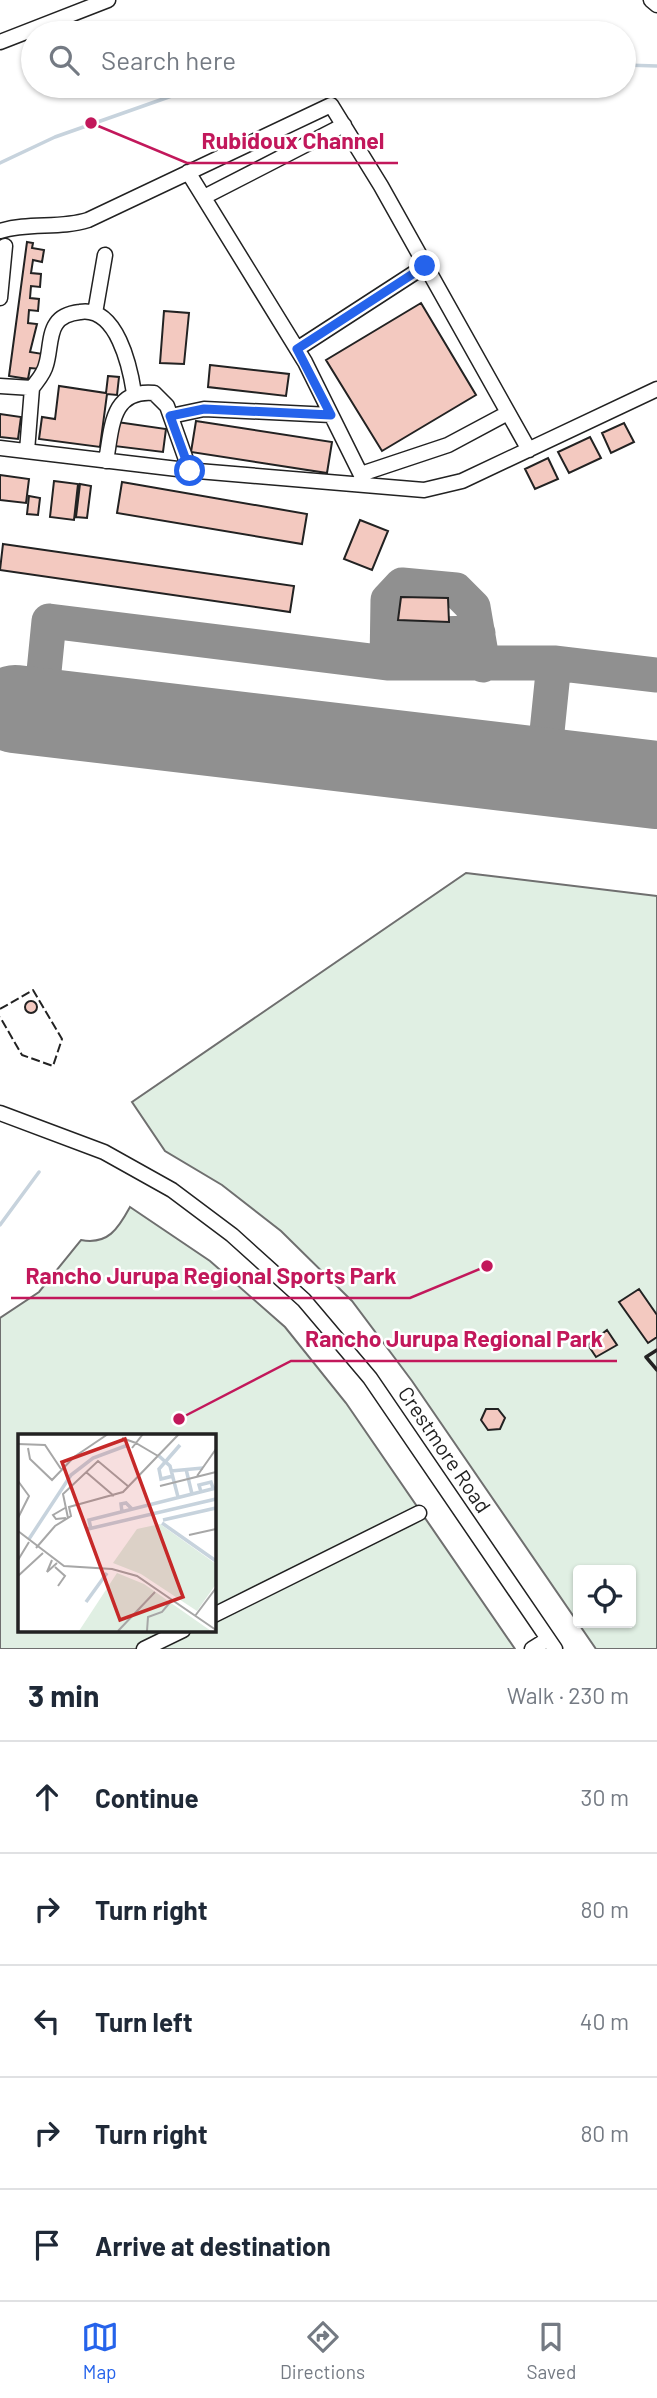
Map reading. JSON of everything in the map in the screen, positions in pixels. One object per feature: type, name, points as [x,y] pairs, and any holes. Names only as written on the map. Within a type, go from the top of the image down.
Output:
[{"type":"street","points":[[54,21],[108,0]]},
{"type":"street","points":[[651,0],[657,5]]},
{"type":"street","points":[[0,42],[21,34]]},
{"type":"street","points":[[0,231],[14,227],[77,223],[331,105],[529,450]]},
{"type":"street","points":[[204,197],[344,125]]},
{"type":"street","points":[[188,172],[297,349],[363,479]]},
{"type":"street","points":[[0,298],[5,246]]},
{"type":"street","points":[[95,313],[104,255]]},
{"type":"street","points":[[297,349],[425,266]]},
{"type":"street","points":[[27,451],[32,388],[46,368],[56,324],[67,315],[82,311],[95,313],[109,325],[122,346],[134,393]]},
{"type":"street","points":[[0,386],[32,388]]},
{"type":"street","points":[[0,448],[190,471],[363,479],[424,491],[462,481],[657,389]]},
{"type":"street","points":[[106,461],[113,420],[119,407],[134,393],[154,393],[162,398],[190,471]]},
{"type":"street","points":[[170,416],[204,409],[331,415]]},
{"type":"street","points":[[363,479],[448,445],[508,413]]},
{"type":"street","name":"Crestmore Road","points":[[1,1114],[104,1152],[172,1190],[232,1235],[304,1300],[370,1378],[551,1644]]},
{"type":"street","points":[[215,1615],[419,1513]]},
{"type":"street","points":[[144,1649],[179,1632]]},
{"type":"street","points":[[532,1649],[551,1644]]},
{"type":"green space","points":[[466,873],[657,896],[657,1649],[596,1649],[581,1628],[636,1628],[636,1565],[573,1565],[573,1616],[412,1381],[352,1301],[281,1231],[222,1185],[165,1151],[132,1102]]},
{"type":"green space","points":[[130,1207],[210,1261],[285,1327],[346,1403],[515,1649],[0,1649],[0,1318],[39,1292],[81,1240],[105,1238],[116,1228]]},
{"type":"building","points":[[27,242],[33,243],[32,248],[44,250],[42,262],[33,260],[31,273],[41,274],[40,287],[31,286],[30,298],[39,299],[38,311],[29,310],[28,323],[37,324],[30,352],[43,354],[41,369],[30,368],[28,379],[9,376]]},
{"type":"building","points":[[421,303],[476,395],[382,451],[326,360]]},
{"type":"building","points":[[164,311],[189,313],[184,364],[160,363]]},
{"type":"building","points":[[210,365],[289,374],[286,396],[208,387]]},
{"type":"building","points":[[108,376],[119,377],[117,395],[107,394],[100,447],[39,439],[42,417],[55,419],[59,386],[106,393]]},
{"type":"building","points":[[0,414],[21,417],[18,439],[0,437]]},
{"type":"building","points":[[196,421],[332,442],[327,473],[191,452]]},
{"type":"building","points":[[117,422],[166,429],[163,452],[114,446]]},
{"type":"building","points":[[624,423],[634,442],[611,453],[602,433]]},
{"type":"building","points":[[590,437],[601,458],[569,473],[558,452]]},
{"type":"building","points":[[548,458],[558,479],[535,489],[525,469]]},
{"type":"building","points":[[0,475],[29,479],[26,503],[0,500]]},
{"type":"building","points":[[54,481],[78,484],[74,520],[50,517]]},
{"type":"building","points":[[122,482],[307,514],[302,544],[117,513]]},
{"type":"building","points":[[80,484],[91,486],[87,518],[76,517]]},
{"type":"building","points":[[29,496],[40,498],[38,515],[27,514]]},
{"type":"building","points":[[360,520],[388,531],[372,570],[344,559]]},
{"type":"building","points":[[3,544],[294,586],[290,612],[0,570]]},
{"type":"building","points":[[401,597],[448,598],[449,622],[398,620]]},
{"type":"building","points":[[26,1002],[36,1002],[36,1012],[26,1012]]},
{"type":"building","points":[[639,1289],[657,1315],[657,1337],[648,1343],[619,1302]]},
{"type":"building","points":[[607,1330],[617,1345],[596,1357],[588,1345]]},
{"type":"building","points":[[486,1409],[498,1409],[505,1418],[500,1429],[488,1430],[481,1420]]},
{"type":"waterway","points":[[636,65],[657,66]]},
{"type":"waterway","points":[[0,163],[55,137],[166,98]]},
{"type":"waterway","points":[[0,1225],[39,1172]]},
{"type":"taxiway","points":[[387,663],[388,600],[402,585],[456,590],[473,607],[483,665]]},
{"type":"taxiway","points":[[40,712],[49,621],[387,663],[554,663],[657,675]]},
{"type":"taxiway","points":[[388,635],[478,633]]},
{"type":"taxiway","points":[[543,771],[554,663]]},
{"type":"runway","points":[[15,709],[657,785]]},
{"type":"fence","points":[[0,1009],[33,990],[62,1039],[53,1066],[22,1055],[0,1017]]},
{"type":"wall","points":[[657,1350],[646,1357],[657,1370]]},
{"type":"place","name":"Rubidoux Channel","points":[[91,123]]},
{"type":"place","name":"Rancho Jurupa Regional Sports Park","points":[[487,1266]]},
{"type":"place","name":"Rancho Jurupa Regional Park","points":[[179,1419]]},
{"type":"route","points":[[190,471],[170,416],[204,409],[331,415],[297,349],[425,266]]}]
